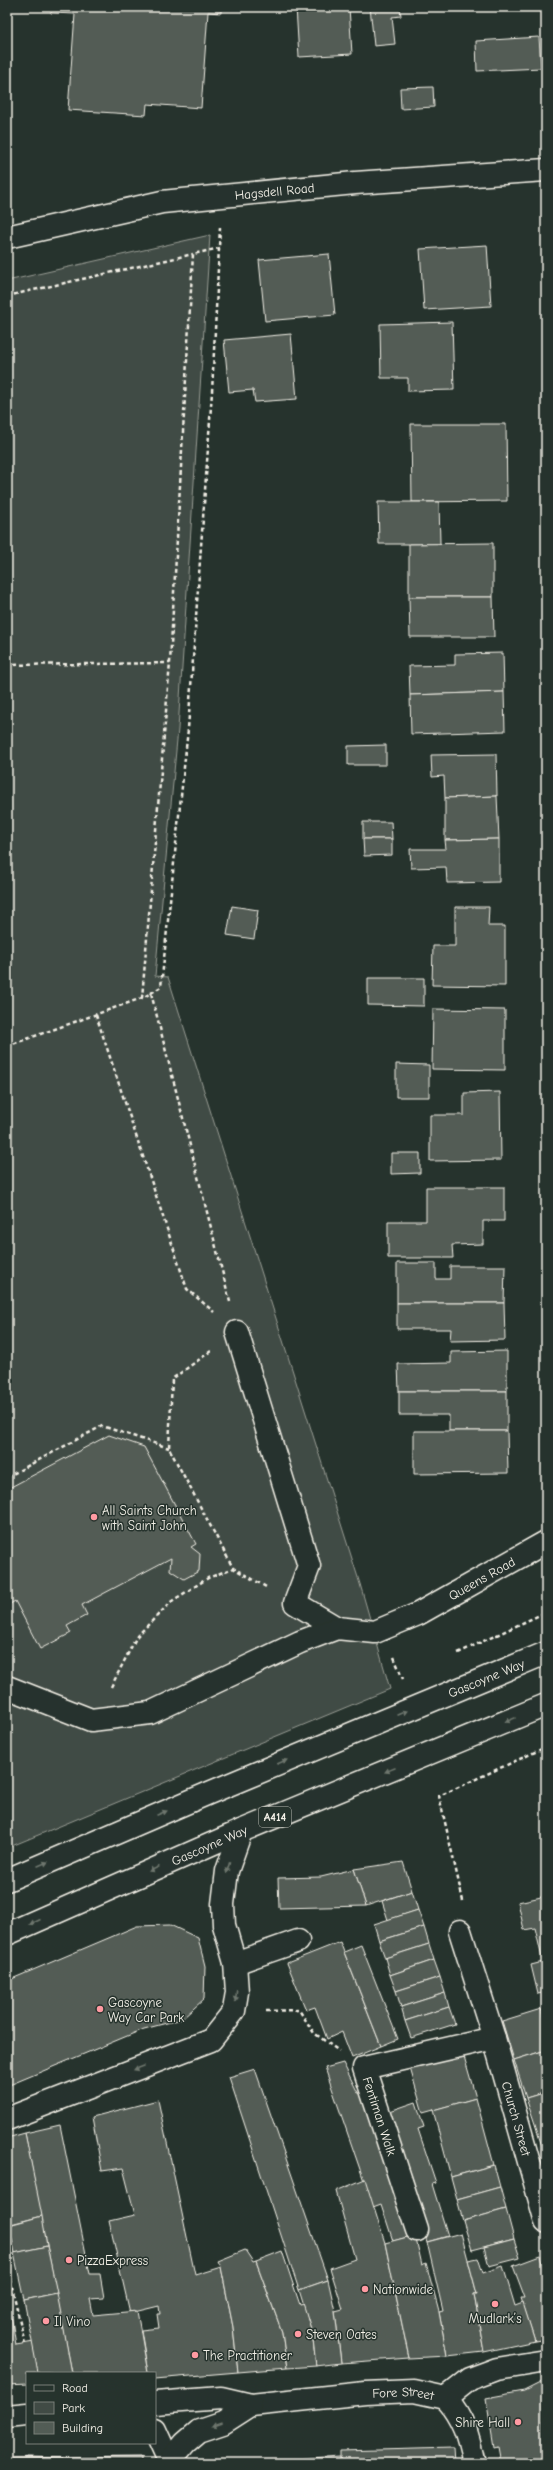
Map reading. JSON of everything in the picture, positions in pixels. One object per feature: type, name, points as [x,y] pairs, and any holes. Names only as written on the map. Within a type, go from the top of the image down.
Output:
[{"type":"main road","name":"Hagsdell Road","points":[[7,237],[162,202],[355,183],[546,170]]},
{"type":"main road","points":[[238,1332],[309,1566],[295,1603],[337,1628]]},
{"type":"main road","name":"Queens Road","points":[[337,1628],[375,1632],[418,1614],[546,1542]]},
{"type":"main road","points":[[7,1686],[91,1720],[150,1713],[300,1642],[337,1628]]},
{"type":"main road","name":"Gascoyne Way","points":[[7,1880],[209,1793],[546,1653]]},
{"type":"main road","name":"Gascoyne Way","points":[[7,1934],[241,1831],[546,1705]]},
{"type":"main road","points":[[7,2119],[210,2040],[234,2012],[237,1992],[235,1963],[224,1925],[223,1904],[227,1871],[241,1831]]},
{"type":"main road","name":"Church Street","points":[[460,1931],[494,2038],[546,2222]]},
{"type":"main road","points":[[235,1963],[298,1941]]},
{"type":"main road","points":[[364,2068],[494,2038]]},
{"type":"main road","name":"Fentiman Walk","points":[[364,2068],[417,2230]]},
{"type":"main road","name":"Fore Street","points":[[156,2403],[221,2398],[251,2404],[365,2393],[414,2391],[446,2398],[470,2379],[497,2369],[546,2361]]},
{"type":"main road","points":[[446,2398],[459,2413],[468,2434],[474,2463]]},
{"type":"main road","name":"Fore Street","points":[[170,2462],[185,2443],[199,2431],[223,2423],[251,2404]]},
{"type":"main road","points":[[7,2416],[26,2414]]},
{"type":"main road","points":[[156,2432],[170,2462]]},
{"type":"path","points":[[7,296],[220,248],[188,729],[161,987],[142,998],[7,1046]]},
{"type":"path","points":[[142,998],[170,663],[193,254]]},
{"type":"path","points":[[7,665],[170,663]]},
{"type":"path","points":[[151,993],[238,1332]]},
{"type":"path","points":[[96,1015],[187,1289],[238,1332]]},
{"type":"path","points":[[238,1332],[172,1379],[169,1448],[233,1568],[295,1603]]},
{"type":"path","points":[[7,1477],[102,1426],[169,1448]]},
{"type":"path","points":[[91,1720],[114,1683],[137,1636],[172,1601],[208,1578],[233,1568]]},
{"type":"path","points":[[453,1656],[546,1612]]},
{"type":"path","points":[[403,1679],[410,1676]]},
{"type":"path","points":[[460,1931],[470,1929],[439,1796],[546,1747]]},
{"type":"path","name":"Fentiman Walk","points":[[269,2011],[299,2010],[314,2033],[364,2068]]},
{"type":"path","points":[[7,2265],[25,2344]]},
{"type":"green space","points":[[210,235],[178,729],[155,976],[168,977],[360,1584],[390,1689],[7,1848],[7,281]]},
{"type":"building","points":[[51,7],[221,7],[221,13],[208,12],[201,108],[147,104],[146,115],[68,110],[75,14],[51,13]]},
{"type":"building","points":[[296,7],[349,7],[352,54],[299,57]]},
{"type":"building","points":[[370,7],[400,7],[401,16],[392,17],[395,44],[374,46]]},
{"type":"building","points":[[539,37],[541,68],[477,71],[476,41]]},
{"type":"building","points":[[433,87],[434,107],[401,109],[400,88]]},
{"type":"building","points":[[487,245],[491,306],[424,310],[420,249]]},
{"type":"building","points":[[329,254],[335,315],[265,321],[259,260]]},
{"type":"building","points":[[452,322],[454,390],[408,391],[408,378],[381,378],[380,324]]},
{"type":"building","points":[[291,334],[297,399],[255,402],[253,390],[229,392],[224,340]]},
{"type":"building","points":[[411,424],[506,424],[507,501],[412,502]]},
{"type":"building","points":[[378,502],[439,502],[440,544],[379,544]]},
{"type":"building","points":[[493,543],[493,597],[409,597],[409,544]]},
{"type":"building","points":[[409,597],[493,597],[494,637],[410,637]]},
{"type":"building","points":[[503,653],[504,692],[410,695],[409,666],[455,665],[455,654]]},
{"type":"building","points":[[504,692],[505,731],[411,734],[410,695]]},
{"type":"building","points":[[386,745],[386,765],[348,765],[348,746]]},
{"type":"building","points":[[496,754],[497,796],[445,798],[444,776],[432,777],[431,755]]},
{"type":"building","points":[[497,796],[499,839],[445,840],[445,798]]},
{"type":"building","points":[[363,822],[391,822],[392,839],[363,839]]},
{"type":"building","points":[[363,839],[392,839],[392,855],[364,856]]},
{"type":"building","points":[[499,839],[499,882],[447,883],[446,867],[411,868],[410,849],[446,849],[445,840]]},
{"type":"building","points":[[232,906],[258,910],[254,939],[227,935]]},
{"type":"building","points":[[455,907],[489,907],[488,926],[505,926],[505,986],[432,985],[433,946],[455,946]]},
{"type":"building","points":[[368,978],[424,978],[424,1006],[368,1005]]},
{"type":"building","points":[[433,1009],[505,1010],[505,1070],[432,1069]]},
{"type":"building","points":[[396,1064],[429,1065],[429,1097],[396,1097]]},
{"type":"building","points":[[500,1092],[501,1160],[430,1161],[430,1115],[464,1115],[464,1093]]},
{"type":"building","points":[[391,1153],[420,1153],[420,1173],[391,1174]]},
{"type":"building","points":[[426,1187],[504,1187],[504,1221],[483,1221],[483,1244],[452,1245],[453,1258],[388,1258],[388,1221],[426,1221]]},
{"type":"building","points":[[397,1263],[436,1263],[436,1279],[450,1279],[450,1266],[505,1266],[504,1303],[397,1303]]},
{"type":"building","points":[[397,1303],[504,1303],[505,1340],[450,1341],[451,1329],[397,1329]]},
{"type":"building","points":[[507,1351],[507,1391],[399,1391],[398,1364],[451,1363],[451,1352]]},
{"type":"building","points":[[399,1391],[507,1391],[507,1431],[449,1431],[449,1415],[399,1415]]},
{"type":"building","points":[[414,1431],[507,1431],[508,1473],[414,1474]]},
{"type":"building","name":"All Saints Church with Saint John","points":[[109,1435],[144,1447],[196,1544],[191,1547],[200,1554],[199,1571],[184,1579],[170,1570],[171,1558],[82,1605],[87,1615],[67,1626],[71,1633],[40,1649],[15,1601],[7,1606],[7,1489]]},
{"type":"building","points":[[403,1862],[412,1891],[366,1906],[354,1869]]},
{"type":"building","points":[[354,1869],[366,1906],[279,1908],[278,1878],[321,1877]]},
{"type":"building","points":[[412,1891],[418,1910],[388,1920],[382,1901]]},
{"type":"building","points":[[546,1896],[546,1992],[538,1994],[531,1965],[543,1962],[535,1928],[524,1930],[518,1902]]},
{"type":"building","points":[[418,1910],[424,1927],[379,1941],[374,1924]]},
{"type":"building","name":"Gascoyne Way Car Park","points":[[170,1925],[198,1938],[205,1966],[204,1999],[182,2019],[144,2029],[7,2086],[7,1981],[137,1926]]},
{"type":"building","points":[[424,1927],[429,1944],[385,1958],[379,1941]]},
{"type":"building","points":[[340,1942],[381,2046],[352,2058],[342,2032],[327,2039],[315,2007],[306,2010],[287,1963]]},
{"type":"building","points":[[429,1944],[434,1960],[390,1975],[385,1958]]},
{"type":"building","points":[[361,1945],[398,2039],[381,2046],[344,1952]]},
{"type":"building","points":[[434,1960],[440,1977],[396,1991],[390,1975]]},
{"type":"building","points":[[440,1977],[445,1993],[401,2007],[396,1991]]},
{"type":"building","points":[[445,1993],[449,2007],[405,2021],[401,2007]]},
{"type":"building","points":[[449,2007],[455,2024],[411,2038],[405,2021]]},
{"type":"building","points":[[541,2009],[546,2026],[546,2050],[514,2060],[502,2021]]},
{"type":"building","points":[[461,2046],[476,2098],[423,2113],[408,2061]]},
{"type":"building","points":[[546,2050],[546,2092],[526,2098],[514,2060]]},
{"type":"building","points":[[343,2063],[358,2093],[367,2091],[415,2235],[393,2241],[381,2204],[373,2207],[325,2068]]},
{"type":"building","points":[[255,2069],[328,2280],[299,2290],[229,2077]]},
{"type":"building","points":[[546,2092],[546,2158],[526,2098]]},
{"type":"building","points":[[476,2098],[494,2165],[451,2177],[433,2110]]},
{"type":"building","points":[[158,2100],[195,2275],[221,2267],[233,2327],[238,2372],[156,2379],[156,2372],[148,2372],[141,2330],[159,2328],[157,2314],[160,2314],[159,2306],[130,2313],[109,2221],[135,2215],[123,2168],[102,2171],[92,2117]]},
{"type":"building","points":[[416,2102],[424,2127],[418,2129],[436,2183],[432,2184],[448,2236],[427,2242],[387,2112]]},
{"type":"building","name":"PizzaExpress","points":[[60,2125],[90,2274],[100,2274],[104,2298],[90,2299],[93,2315],[137,2311],[148,2372],[72,2372],[25,2133]]},
{"type":"building","points":[[25,2133],[42,2216],[7,2225],[7,2138]]},
{"type":"building","points":[[494,2165],[500,2187],[457,2199],[451,2177]]},
{"type":"building","name":"Nationwide","points":[[365,2179],[385,2243],[409,2358],[341,2363],[335,2311],[343,2309],[330,2268],[355,2259],[336,2191]]},
{"type":"building","points":[[500,2187],[506,2209],[463,2221],[457,2199]]},
{"type":"building","points":[[506,2209],[514,2239],[472,2250],[463,2221]]},
{"type":"building","points":[[42,2216],[47,2246],[15,2253],[9,2225]]},
{"type":"building","points":[[461,2233],[477,2294],[474,2294],[484,2352],[447,2356],[439,2312],[443,2311],[427,2242]]},
{"type":"building","points":[[415,2235],[422,2265],[426,2263],[439,2312],[447,2356],[409,2358],[385,2243]]},
{"type":"building","points":[[514,2239],[520,2258],[489,2266],[484,2247]]},
{"type":"building","points":[[47,2246],[57,2293],[24,2300],[14,2253]]},
{"type":"building","points":[[245,2250],[253,2262],[256,2261],[282,2332],[287,2368],[238,2372],[233,2327],[221,2267],[218,2261]]},
{"type":"building","points":[[282,2251],[300,2305],[304,2304],[312,2332],[316,2366],[287,2368],[282,2332],[256,2261]]},
{"type":"building","points":[[540,2256],[546,2278],[546,2339],[535,2341],[521,2298],[525,2298],[513,2266]]},
{"type":"building","name":"Mudlark’s","points":[[478,2258],[483,2273],[503,2266],[515,2306],[523,2303],[535,2341],[484,2352],[474,2294],[477,2294],[468,2260]]},
{"type":"building","points":[[328,2280],[335,2311],[341,2363],[316,2366],[312,2332],[299,2290]]},
{"type":"building","points":[[7,2290],[16,2345],[34,2342],[38,2372],[26,2372],[26,2384],[7,2385]]},
{"type":"building","name":"Il Vino","points":[[57,2293],[72,2372],[38,2372],[24,2300]]},
{"type":"building","name":"Shire Hall","points":[[544,2381],[546,2463],[501,2463],[498,2447],[494,2448],[486,2398],[524,2391]]},
{"type":"building","points":[[453,2448],[454,2463],[340,2463],[340,2451]]},
{"type":"building","points":[[340,2456],[340,2463],[248,2463],[248,2462]]},
{"type":"building","points":[[26,2457],[62,2458],[62,2463],[26,2463]]},
{"type":"building","points":[[141,2457],[141,2463],[62,2463],[62,2458]]},
{"type":"building","points":[[62,2458],[62,2463],[7,2463],[7,2459]]},
{"type":"building","points":[[199,2461],[224,2462],[199,2463]]},
{"type":"building","points":[[248,2462],[248,2463],[224,2463]]},
{"type":"place","name":"All Saints Church with Saint John","points":[[94,1517]]},
{"type":"place","name":"Gascoyne Way Car Park","points":[[100,2009]]},
{"type":"place","name":"PizzaExpress","points":[[69,2260]]},
{"type":"place","name":"Nationwide","points":[[365,2289]]},
{"type":"place","name":"Mudlark’s","points":[[495,2304]]},
{"type":"place","name":"Il Vino","points":[[46,2321]]},
{"type":"place","name":"Steven Oates","points":[[298,2334]]},
{"type":"place","name":"The Practitioner","points":[[195,2355]]},
{"type":"place","name":"Shire Hall","points":[[518,2422]]}]
